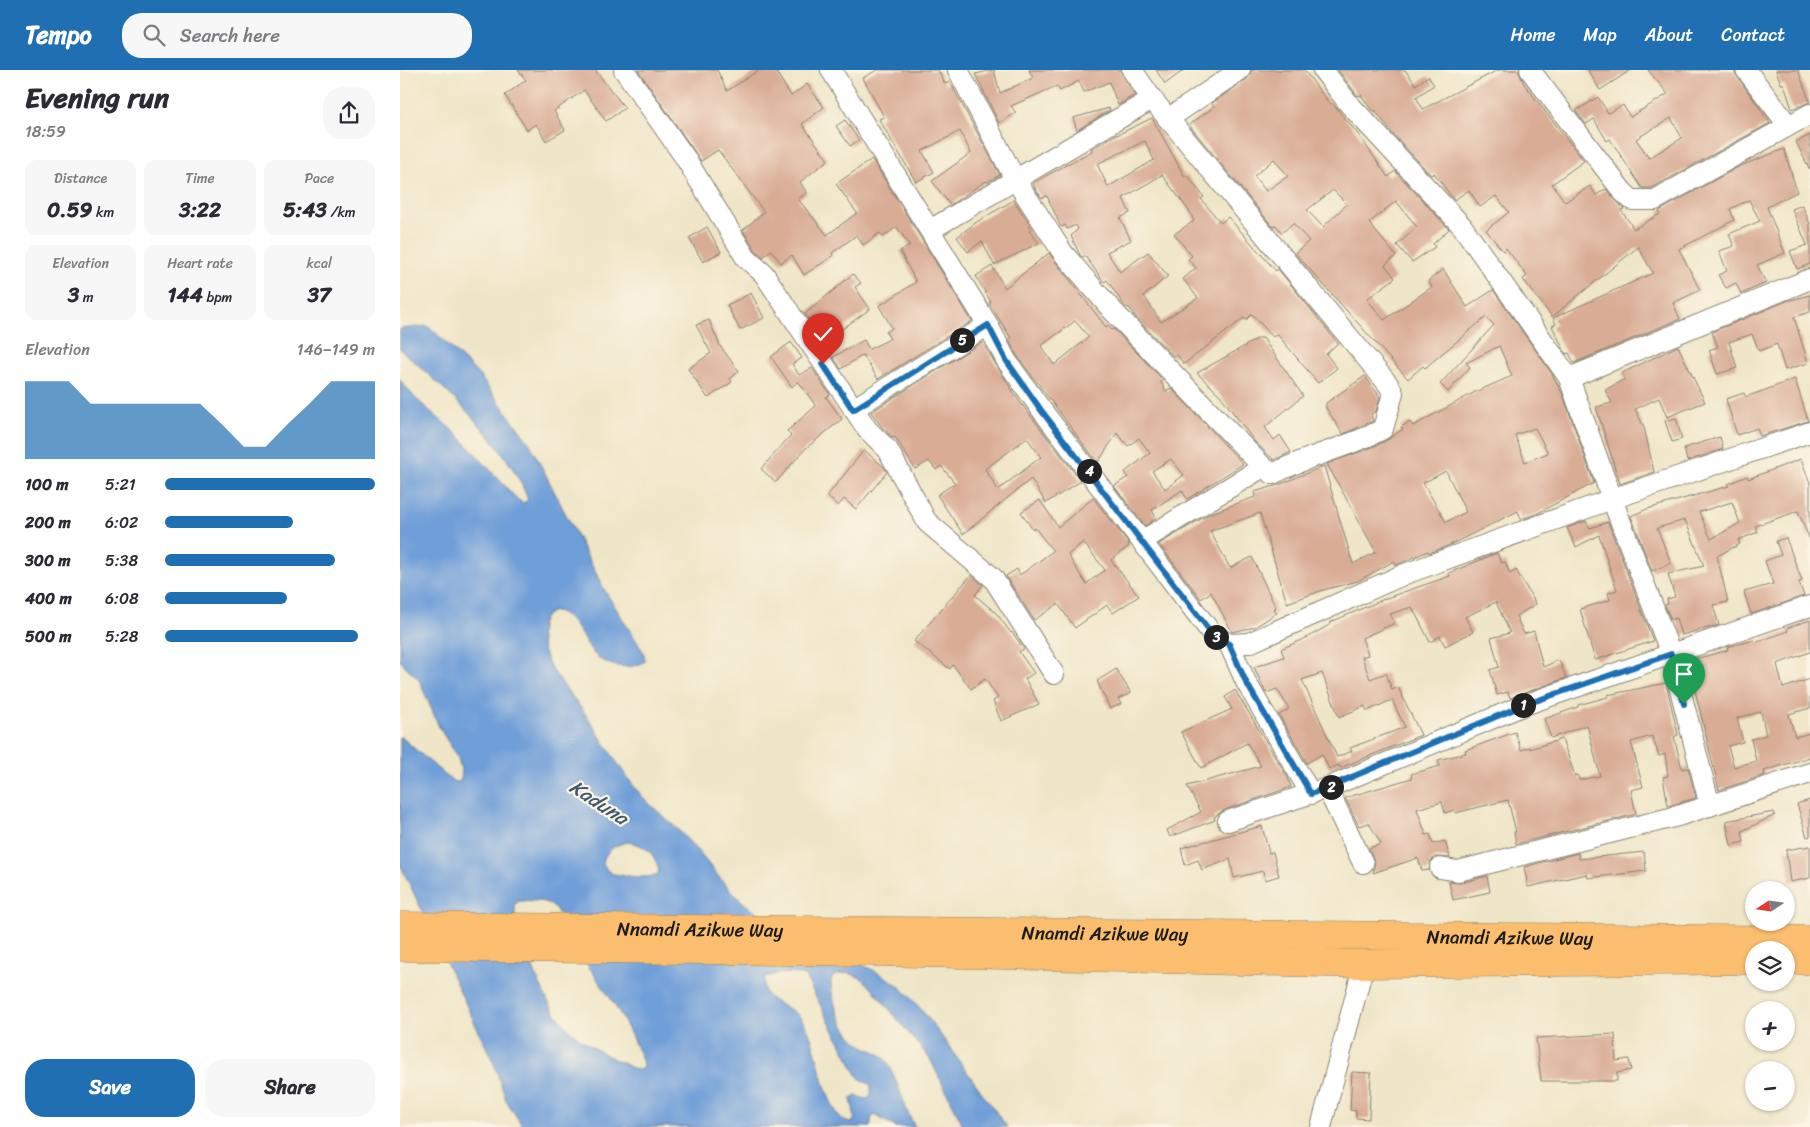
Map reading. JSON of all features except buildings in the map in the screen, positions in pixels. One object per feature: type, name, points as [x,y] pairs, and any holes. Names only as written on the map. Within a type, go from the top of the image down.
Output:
[{"type":"highway","name":"Nnamdi Azikwe Way","points":[[400,926],[878,941],[1364,964],[1745,960]]},
{"type":"highway","name":"Nnamdi Azikwe Way","points":[[400,947],[878,941],[1810,940]]},
{"type":"highway","points":[[1795,961],[1810,960]]},
{"type":"street","points":[[624,70],[686,159],[746,258],[764,274],[853,410],[867,429],[888,450],[927,522],[993,578],[1054,674]]},
{"type":"street","points":[[958,70],[1015,179],[1069,260],[1111,309],[1263,467],[1273,474],[1293,463],[1366,439],[1383,429],[1392,393],[1388,384],[1168,119],[1132,70]]},
{"type":"street","points":[[1168,119],[1240,70]]},
{"type":"street","points":[[1323,70],[1349,104],[1462,226],[1569,378],[1612,499],[1671,654],[1710,806]]},
{"type":"street","points":[[1530,70],[1623,192],[1632,200],[1655,200],[1810,114]]},
{"type":"street","points":[[1746,70],[1788,125]]},
{"type":"street","points":[[837,72],[988,325],[1006,360],[1041,410],[1213,635],[1229,644],[1249,643],[1405,574],[1612,499],[1810,432]]},
{"type":"street","points":[[930,230],[1152,99]]},
{"type":"street","points":[[1569,378],[1810,279]]},
{"type":"street","points":[[853,410],[988,325]]},
{"type":"street","points":[[1142,541],[1263,467]]},
{"type":"street","points":[[1228,821],[1319,791],[1524,705],[1810,606]]},
{"type":"street","points":[[1229,644],[1246,682],[1319,791],[1363,863]]},
{"type":"street","points":[[1440,868],[1458,871],[1678,816],[1810,773]]},
{"type":"street","points":[[1321,1127],[1364,964]]},
{"type":"water","name":"Kaduna","points":[[426,326],[432,329],[479,375],[530,444],[605,591],[644,653],[645,661],[640,664],[627,667],[613,665],[595,655],[573,624],[560,612],[553,611],[543,620],[540,633],[544,652],[551,667],[589,719],[633,785],[646,801],[687,839],[734,894],[753,910],[789,931],[888,978],[899,986],[933,1024],[1007,1127],[964,1127],[930,1059],[863,979],[849,973],[836,975],[831,979],[835,1005],[839,1015],[854,1039],[886,1060],[915,1127],[895,1127],[875,1115],[872,1117],[870,1127],[523,1127],[506,1100],[495,1066],[400,864],[400,736],[452,781],[460,782],[462,774],[458,758],[440,729],[419,680],[400,661],[400,380],[415,398],[459,436],[517,499],[523,503],[528,500],[519,480],[491,438],[454,399],[400,349],[400,329]],"holes":[[[627,842],[644,847],[652,854],[659,871],[656,876],[619,875],[607,870],[603,863],[606,855],[615,847]],[[519,901],[541,901],[549,904],[556,910],[577,949],[629,1030],[641,1056],[642,1069],[637,1070],[608,1056],[589,1045],[565,1025],[548,1001],[535,973],[515,916],[515,904]],[[792,973],[805,976],[859,1078],[871,1085],[871,1096],[867,1099],[856,1096],[851,1099],[855,1118],[852,1123],[844,1120],[837,1113],[831,1102],[811,1037],[803,1021],[794,1012],[772,1000],[765,991],[765,978],[775,974]]]},
{"type":"route","points":[[823,364],[853,410],[903,376],[988,325],[1006,360],[1041,410],[1114,503],[1213,635],[1229,644],[1246,682],[1311,794],[1524,705],[1671,654],[1684,704]]}]
